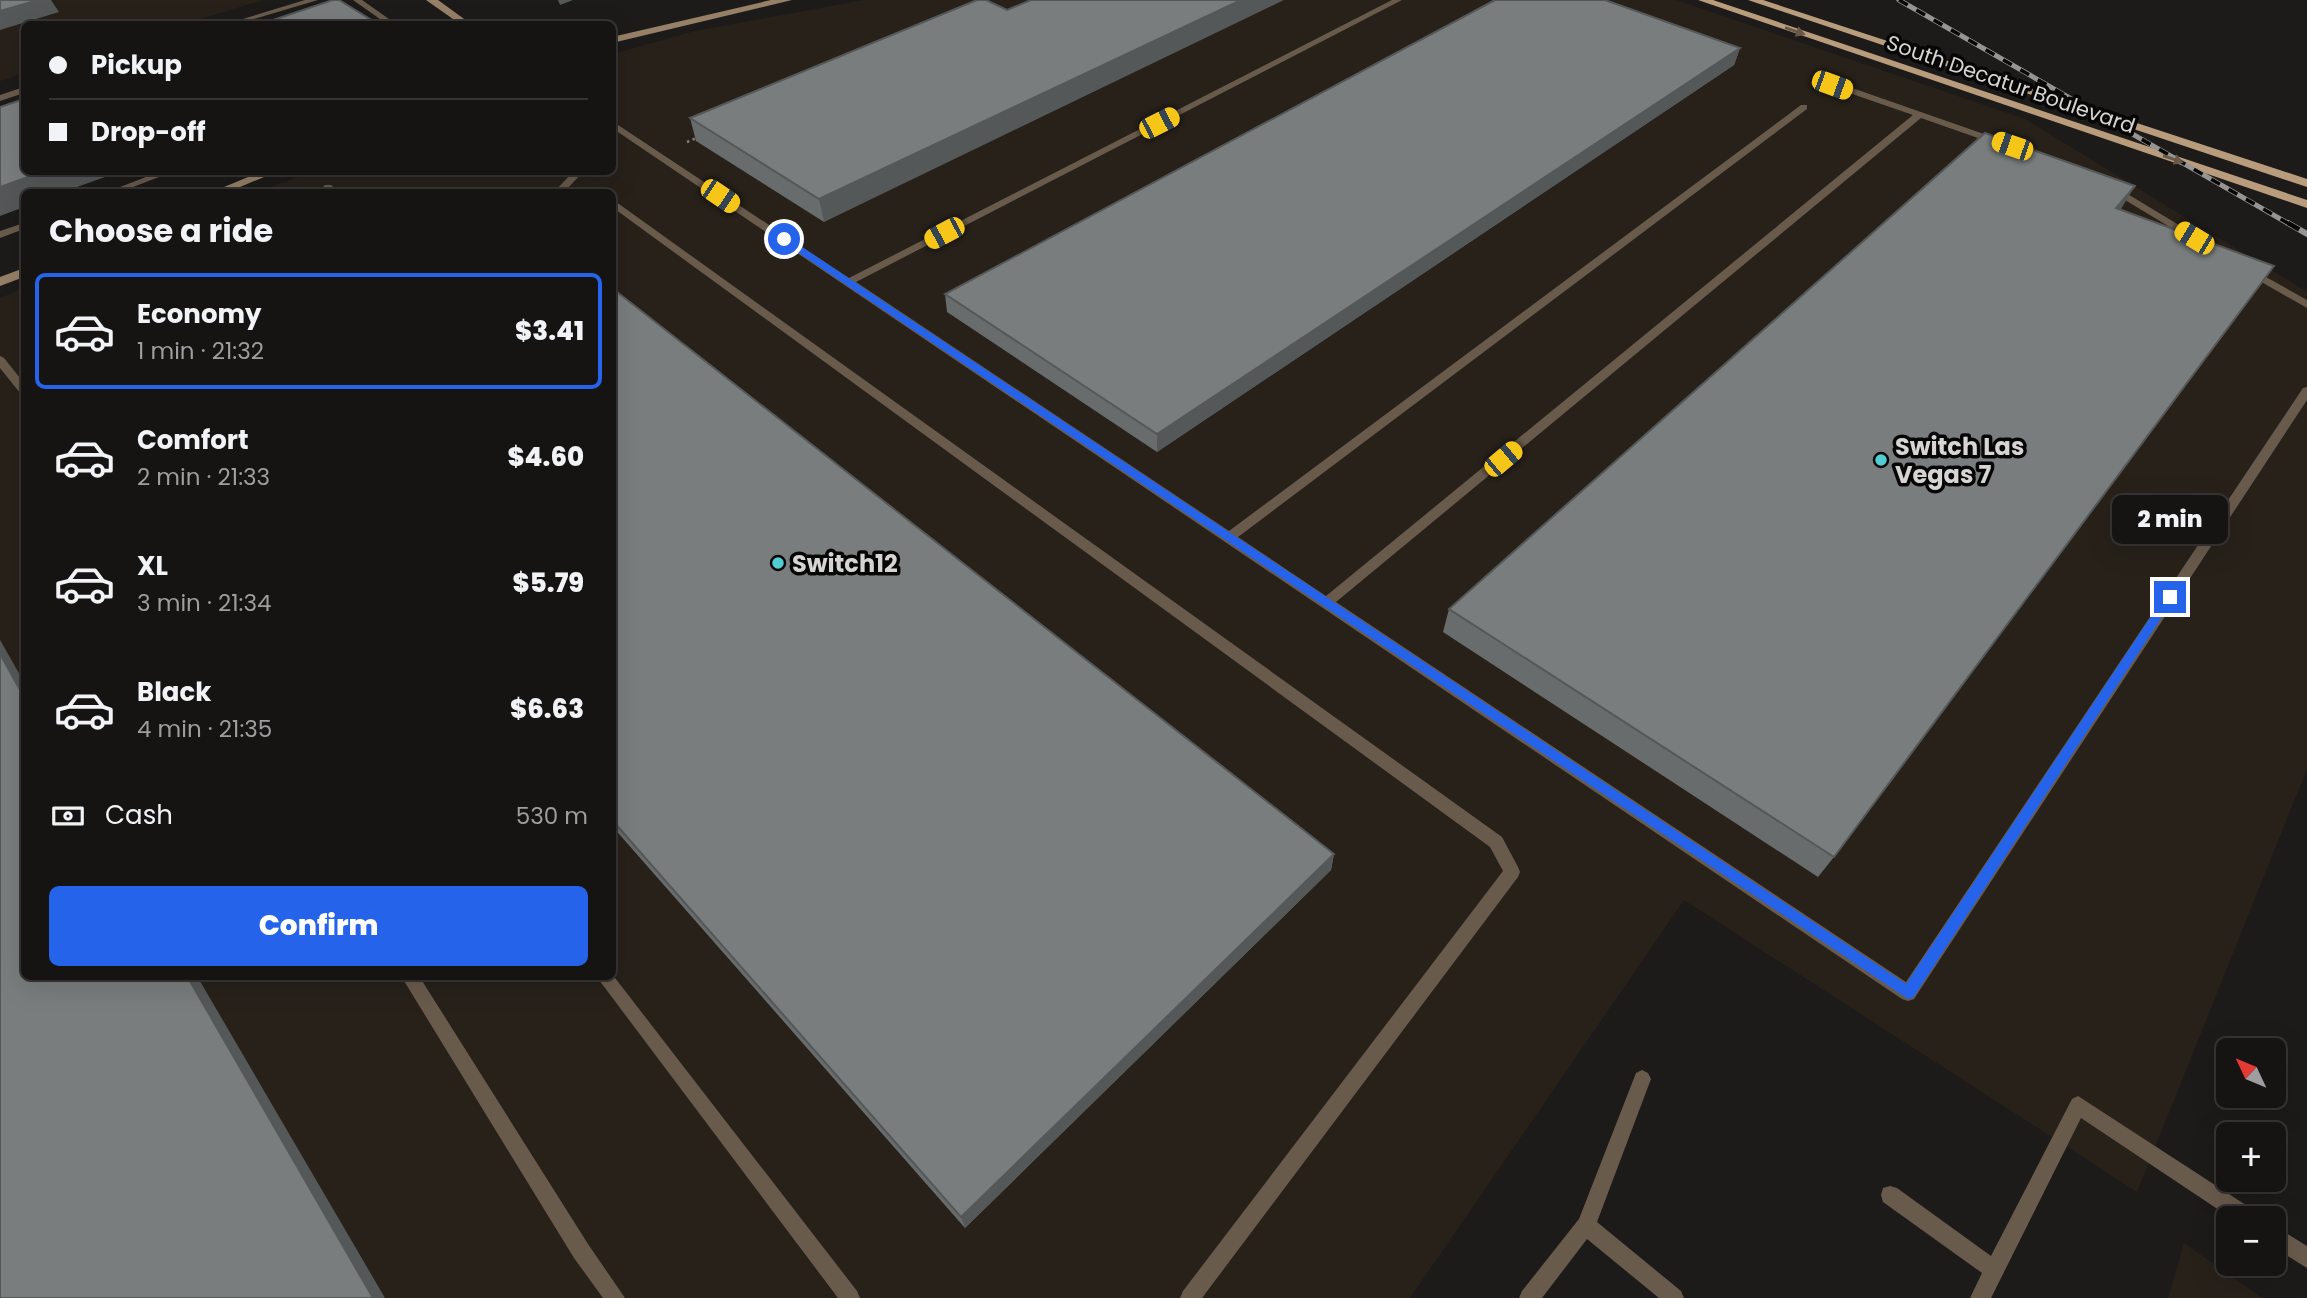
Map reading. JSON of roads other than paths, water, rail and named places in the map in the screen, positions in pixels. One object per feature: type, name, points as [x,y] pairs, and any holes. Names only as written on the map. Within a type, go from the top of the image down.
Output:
[{"type":"main road","points":[[431,0],[462,21]]},
{"type":"main road","points":[[616,39],[677,22],[787,0]]},
{"type":"main road","name":"South Decatur Boulevard","points":[[1703,0],[2307,204]]},
{"type":"main road","name":"South Decatur Boulevard","points":[[1753,0],[2307,183]]},
{"type":"main road","points":[[225,189],[257,175]]},
{"type":"main road","points":[[0,282],[21,273]]},
{"type":"lane","points":[[240,21],[314,0]]},
{"type":"lane","points":[[357,0],[388,21]]},
{"type":"lane","points":[[848,282],[1398,0]]},
{"type":"lane","points":[[1832,85],[2007,145]]},
{"type":"lane","points":[[0,97],[21,91]]},
{"type":"lane","points":[[1228,538],[1804,107]]},
{"type":"lane","points":[[1326,603],[1919,115]]},
{"type":"lane","points":[[616,127],[1908,993],[2307,391]]},
{"type":"lane","points":[[120,189],[159,175]]},
{"type":"lane","points":[[564,189],[575,175]]},
{"type":"lane","points":[[2106,184],[2212,248]]},
{"type":"lane","points":[[616,205],[1496,842],[1512,872],[1190,1298]]},
{"type":"lane","points":[[0,235],[21,227]]},
{"type":"lane","points":[[2236,262],[2307,305]]},
{"type":"lane","points":[[0,360],[21,386]]},
{"type":"lane","points":[[412,980],[581,1251],[615,1298]]},
{"type":"lane","points":[[607,980],[850,1298]]},
{"type":"lane","points":[[1529,1298],[1586,1225],[1642,1079]]},
{"type":"lane","points":[[1980,1298],[2078,1105],[2230,1206]]},
{"type":"lane","points":[[1890,1195],[1994,1270]]},
{"type":"lane","points":[[1586,1225],[1674,1298]]},
{"type":"lane","points":[[2286,1244],[2307,1258]]},
{"type":"railway","points":[[1899,0],[2291,225]]},
{"type":"railway","points":[[2288,223],[2307,234]]},
{"type":"place","name":"Switch Las Vegas 7","points":[[1881,460]]},
{"type":"place","name":"Switch12","points":[[778,563]]}]
